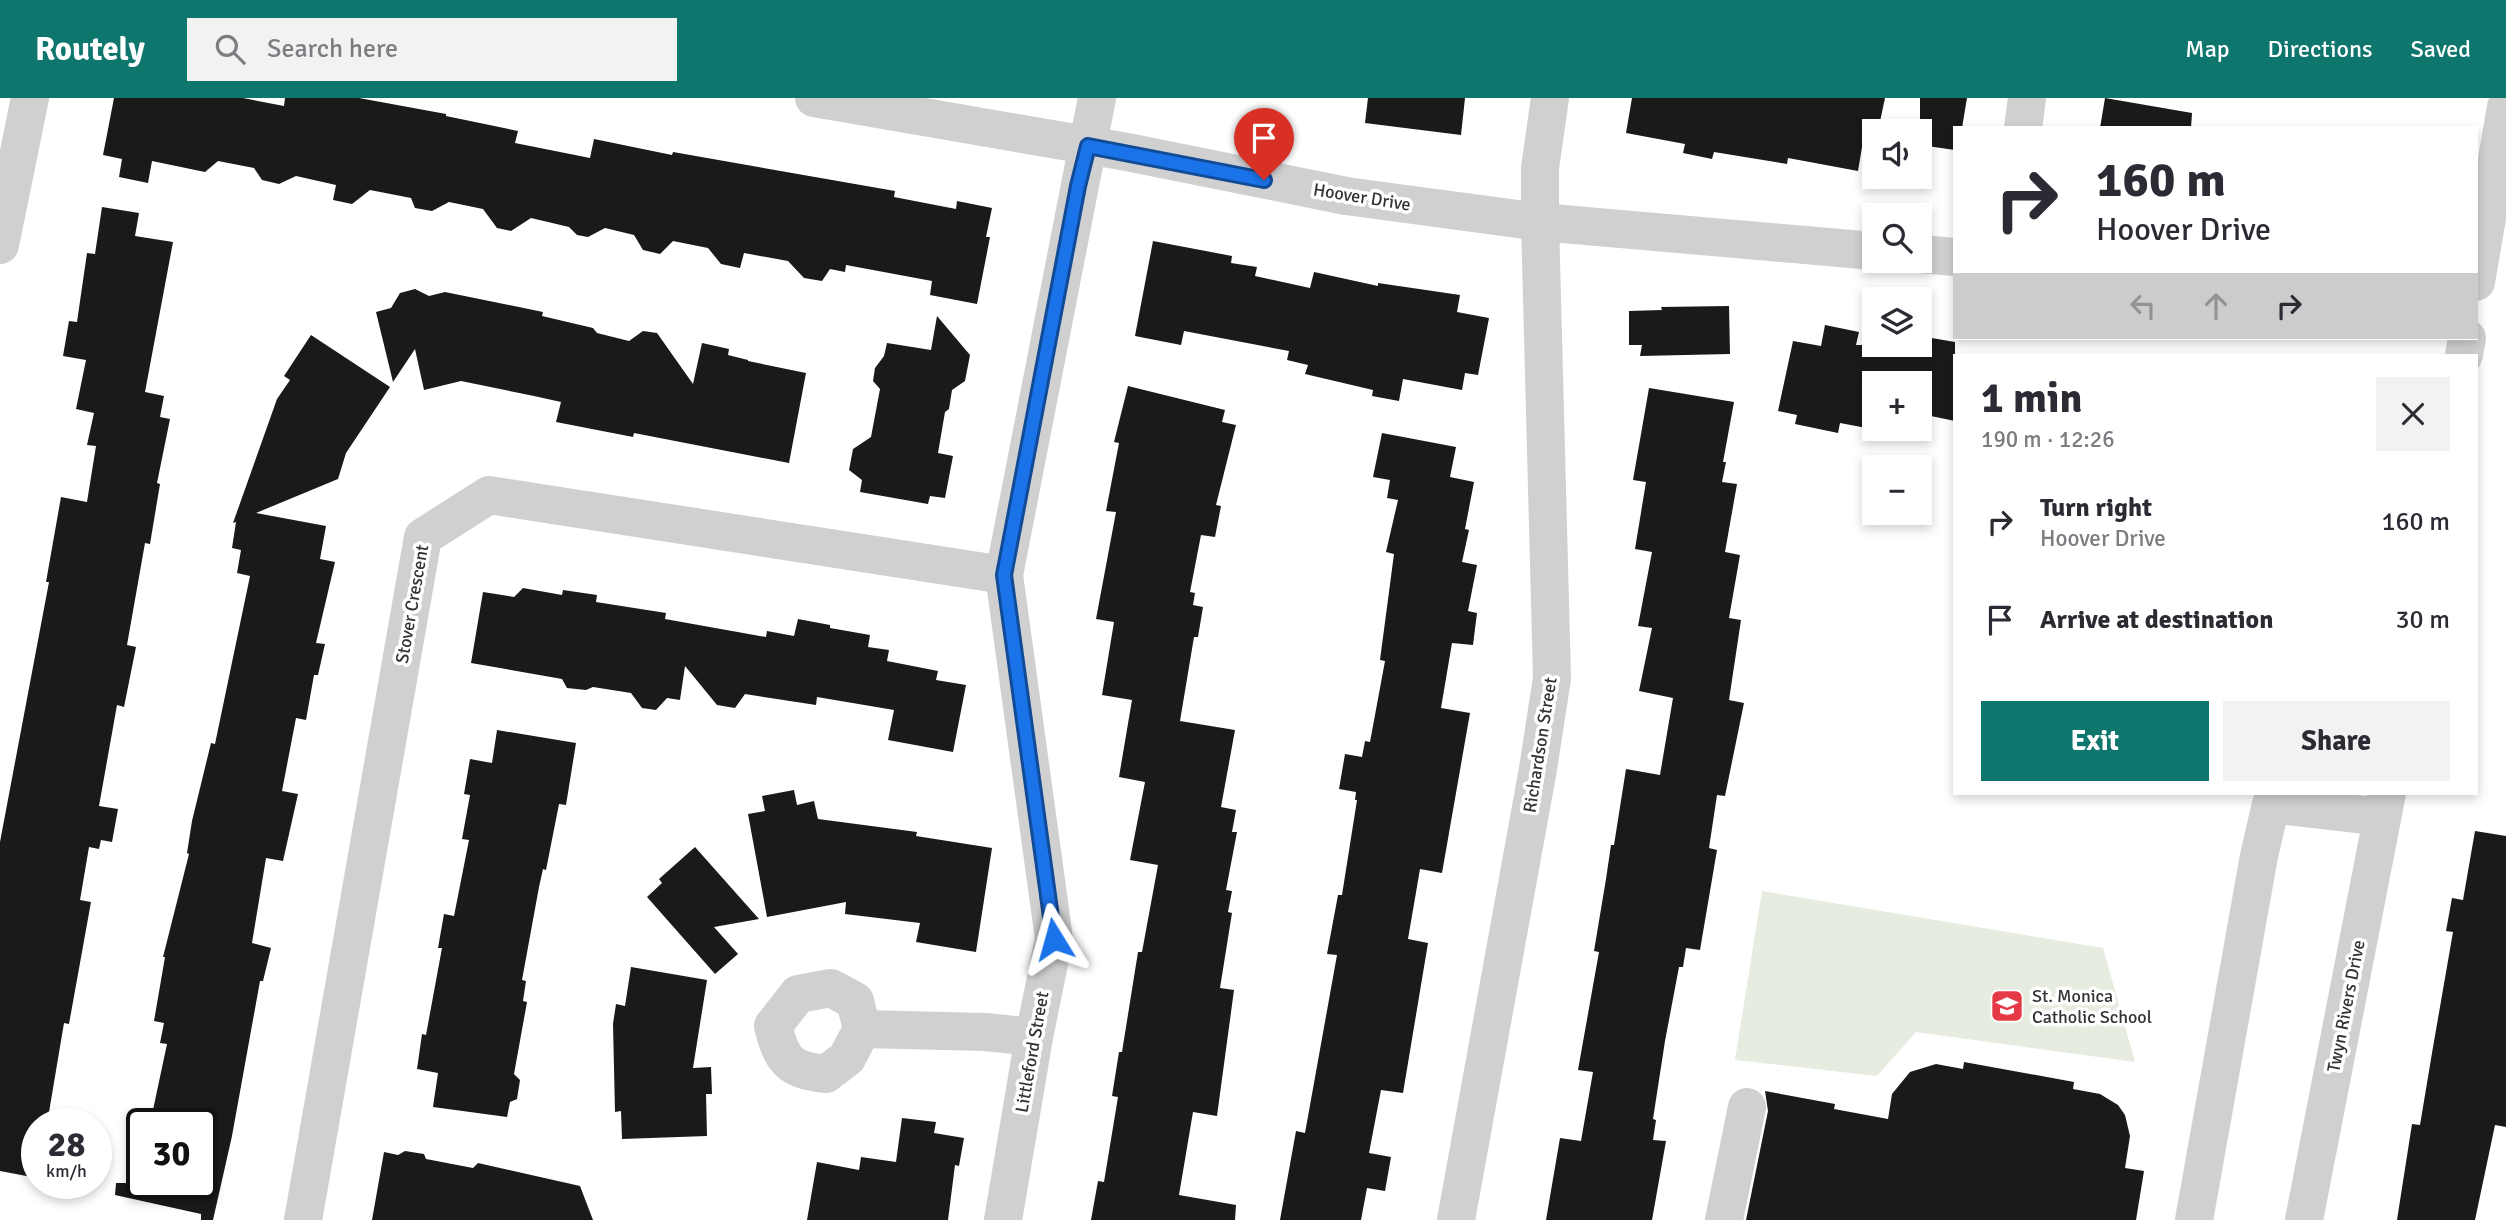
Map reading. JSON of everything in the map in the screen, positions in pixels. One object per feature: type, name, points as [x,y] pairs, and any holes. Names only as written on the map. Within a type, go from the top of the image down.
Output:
[{"type":"street","points":[[0,244],[30,98]]},
{"type":"street","name":"Hoover Drive","points":[[814,98],[1088,146],[1346,196],[1540,222],[1862,250]]},
{"type":"street","name":"Littleford Street","points":[[1003,1220],[1034,1037],[1054,939],[1004,575],[1097,98]]},
{"type":"street","name":"Richardson Street","points":[[1456,1220],[1552,678],[1540,222],[1541,169],[1550,98]]},
{"type":"street","points":[[2023,126],[2027,98]]},
{"type":"street","points":[[2478,270],[2506,107]]},
{"type":"street","points":[[1932,255],[1953,257]]},
{"type":"street","name":"Stover Crescent","points":[[303,1220],[423,537],[489,495],[1004,575]]},
{"type":"street","points":[[2194,1220],[2259,856],[2271,804],[2384,805]]},
{"type":"street","name":"Twyn Rivers Drive","points":[[2304,1220],[2384,805]]},
{"type":"street","points":[[862,1029],[986,1032],[1034,1037]]},
{"type":"street","points":[[1724,1220],[1747,1107]]},
{"type":"shaded area","points":[[1762,891],[2103,948],[2135,1062],[1916,1032],[1877,1076],[1735,1060]]},
{"type":"building","points":[[114,98],[243,98],[284,106],[285,98],[359,98],[518,131],[515,143],[590,158],[594,139],[672,155],[673,152],[895,191],[894,197],[956,209],[957,201],[992,208],[986,237],[990,237],[977,304],[930,295],[932,281],[846,265],[845,272],[830,269],[822,281],[804,278],[788,261],[744,253],[740,268],[721,264],[708,248],[673,241],[660,254],[643,250],[634,235],[605,228],[588,237],[577,235],[569,227],[531,218],[511,231],[497,228],[483,209],[449,202],[432,211],[415,208],[411,198],[370,190],[352,204],[333,200],[336,185],[296,176],[279,184],[262,180],[254,168],[218,161],[205,172],[152,161],[148,183],[119,177],[122,159],[103,155]]},
{"type":"building","points":[[1368,98],[1465,98],[1461,135],[1365,123]]},
{"type":"building","points":[[1632,98],[1885,98],[1881,119],[1862,119],[1862,147],[1858,171],[1788,158],[1787,164],[1714,152],[1712,159],[1683,153],[1685,144],[1626,133]]},
{"type":"building","points":[[1920,98],[1967,98],[1962,126],[1953,126],[1953,150],[1932,147],[1932,119],[1920,119]]},
{"type":"building","points":[[2105,98],[2192,113],[2191,126],[2100,126]]},
{"type":"building","points":[[102,207],[139,213],[135,236],[173,242],[145,392],[164,396],[160,417],[170,419],[157,483],[160,484],[150,544],[145,543],[127,645],[136,647],[124,707],[117,705],[99,806],[118,809],[112,842],[101,840],[99,849],[89,847],[80,900],[91,902],[69,1024],[64,1023],[50,1108],[21,1108],[21,1175],[0,1171],[0,842],[49,582],[46,582],[61,497],[87,502],[96,446],[87,445],[94,413],[76,409],[86,360],[63,356],[69,321],[77,322],[87,253],[95,254]]},
{"type":"building","points":[[1153,241],[1232,256],[1231,263],[1257,267],[1255,276],[1310,288],[1314,272],[1378,286],[1378,283],[1460,295],[1457,312],[1489,318],[1478,375],[1465,373],[1462,390],[1403,379],[1399,401],[1372,396],[1373,390],[1305,374],[1308,365],[1287,360],[1289,351],[1184,331],[1181,345],[1135,336]]},
{"type":"building","points":[[415,289],[429,296],[445,292],[543,312],[542,316],[593,328],[597,333],[629,341],[643,331],[657,333],[693,384],[702,343],[729,349],[728,355],[748,361],[806,373],[789,463],[634,433],[633,437],[556,422],[561,402],[461,381],[424,390],[415,349],[393,382],[376,312],[391,308],[400,293]]},
{"type":"building","points":[[1729,306],[1730,354],[1640,356],[1642,345],[1629,345],[1629,311],[1662,310],[1661,307]]},
{"type":"building","points":[[937,316],[970,355],[965,381],[952,390],[949,409],[945,412],[938,453],[953,456],[945,498],[930,496],[928,504],[860,492],[862,480],[849,470],[853,449],[871,437],[880,389],[873,381],[875,368],[884,356],[887,343],[931,350]]},
{"type":"building","points":[[1825,325],[1859,332],[1856,345],[1862,345],[1862,357],[1932,357],[1932,338],[1955,342],[1953,421],[1932,416],[1932,371],[1862,371],[1862,427],[1840,423],[1838,433],[1795,424],[1797,415],[1778,411],[1793,341],[1821,346]]},
{"type":"building","points":[[311,335],[390,387],[346,453],[338,479],[256,513],[326,526],[320,559],[335,562],[316,643],[325,644],[318,675],[314,675],[306,720],[296,718],[282,791],[298,794],[283,861],[266,858],[252,943],[271,948],[263,981],[260,981],[232,1136],[213,1220],[201,1220],[201,1214],[133,1199],[217,1199],[217,1108],[153,1108],[167,1044],[160,1043],[164,1023],[154,1021],[163,957],[189,854],[192,821],[211,743],[215,744],[250,576],[237,573],[241,550],[232,548],[236,522],[233,523],[277,399],[290,380],[284,376]]},
{"type":"building","points":[[1128,386],[1225,410],[1222,422],[1236,425],[1216,505],[1221,506],[1215,537],[1201,535],[1190,592],[1195,593],[1193,605],[1203,607],[1198,637],[1194,637],[1180,721],[1235,730],[1221,807],[1236,810],[1232,832],[1237,832],[1226,890],[1232,891],[1228,912],[1232,913],[1220,988],[1234,990],[1217,1116],[1193,1112],[1179,1195],[1236,1205],[1235,1220],[1091,1220],[1098,1181],[1104,1182],[1118,1097],[1112,1096],[1119,1052],[1122,1052],[1138,952],[1142,952],[1158,865],[1130,860],[1145,782],[1119,777],[1132,700],[1102,695],[1114,622],[1096,619],[1116,512],[1106,511],[1119,443],[1114,442]]},
{"type":"building","points":[[1649,388],[1734,402],[1722,482],[1737,484],[1725,552],[1740,555],[1729,618],[1741,620],[1729,700],[1744,703],[1725,796],[1717,795],[1709,848],[1717,850],[1700,950],[1686,948],[1683,967],[1679,967],[1665,1041],[1653,1119],[1656,1120],[1653,1140],[1666,1141],[1652,1220],[1546,1220],[1560,1138],[1581,1141],[1593,1072],[1578,1070],[1599,952],[1594,951],[1626,769],[1660,775],[1673,698],[1639,691],[1652,628],[1638,626],[1652,552],[1635,549],[1646,482],[1633,480]]},
{"type":"building","points":[[1382,433],[1456,447],[1450,477],[1474,482],[1465,529],[1469,530],[1462,562],[1477,565],[1468,611],[1477,613],[1473,645],[1452,643],[1441,708],[1470,713],[1442,873],[1420,869],[1408,939],[1428,943],[1403,1093],[1381,1090],[1369,1153],[1391,1157],[1385,1191],[1367,1188],[1361,1220],[1280,1220],[1296,1131],[1305,1133],[1337,955],[1327,954],[1338,895],[1342,895],[1357,800],[1356,792],[1339,789],[1345,754],[1362,757],[1365,741],[1370,742],[1385,661],[1380,660],[1394,554],[1386,552],[1398,500],[1387,498],[1390,480],[1373,477]]},
{"type":"building","points":[[523,588],[562,595],[563,590],[597,595],[596,602],[666,613],[665,619],[766,637],[767,631],[794,636],[798,619],[870,635],[868,647],[889,650],[887,661],[938,671],[936,680],[966,685],[953,752],[888,740],[894,710],[817,697],[816,705],[745,694],[735,708],[717,705],[685,666],[680,700],[667,698],[656,710],[642,708],[631,693],[593,687],[586,690],[567,688],[562,679],[471,663],[483,592],[514,597]]},
{"type":"building","points":[[497,730],[576,743],[566,805],[559,804],[546,870],[543,869],[539,887],[522,980],[526,981],[523,1001],[527,1002],[514,1074],[520,1080],[517,1099],[510,1102],[507,1117],[433,1107],[438,1073],[417,1069],[422,1034],[426,1035],[442,948],[438,948],[444,914],[454,916],[469,840],[462,839],[470,795],[464,794],[470,759],[492,763]]},
{"type":"building","points":[[794,790],[797,805],[814,801],[818,819],[917,832],[916,836],[992,848],[976,952],[916,942],[920,923],[845,914],[846,902],[767,917],[748,814],[765,811],[762,796]]},
{"type":"building","points":[[2475,831],[2506,836],[2506,1127],[2495,1125],[2475,1220],[2397,1220],[2412,1124],[2420,1125],[2453,932],[2446,931],[2452,898],[2463,900]]},
{"type":"building","points":[[695,847],[759,919],[714,927],[738,954],[715,974],[647,897],[662,883],[659,879]]},
{"type":"building","points":[[631,967],[707,980],[693,1068],[711,1067],[712,1094],[706,1094],[707,1136],[622,1139],[621,1111],[615,1112],[613,1024],[616,1004],[625,1006]]},
{"type":"building","points":[[1964,1062],[2074,1082],[2073,1089],[2100,1094],[2118,1105],[2125,1115],[2130,1136],[2125,1168],[2144,1171],[2136,1220],[1746,1220],[1768,1111],[1765,1091],[1835,1104],[1834,1109],[1888,1119],[1892,1094],[1910,1072],[1936,1064],[1963,1069]]},
{"type":"building","points":[[902,1118],[936,1122],[934,1133],[964,1138],[959,1166],[955,1165],[948,1220],[807,1220],[817,1162],[859,1170],[861,1157],[896,1162]]},
{"type":"building","points":[[405,1151],[424,1154],[426,1159],[473,1168],[478,1163],[580,1186],[593,1220],[372,1220],[384,1152],[398,1155]]},
{"type":"building","points":[[116,1183],[126,1183],[126,1197],[115,1195]]},
{"type":"place","name":"St. Monica Catholic School","points":[[2007,1006]]},
{"type":"route","points":[[1054,939],[1004,575],[1078,186],[1088,146],[1264,180]]}]
